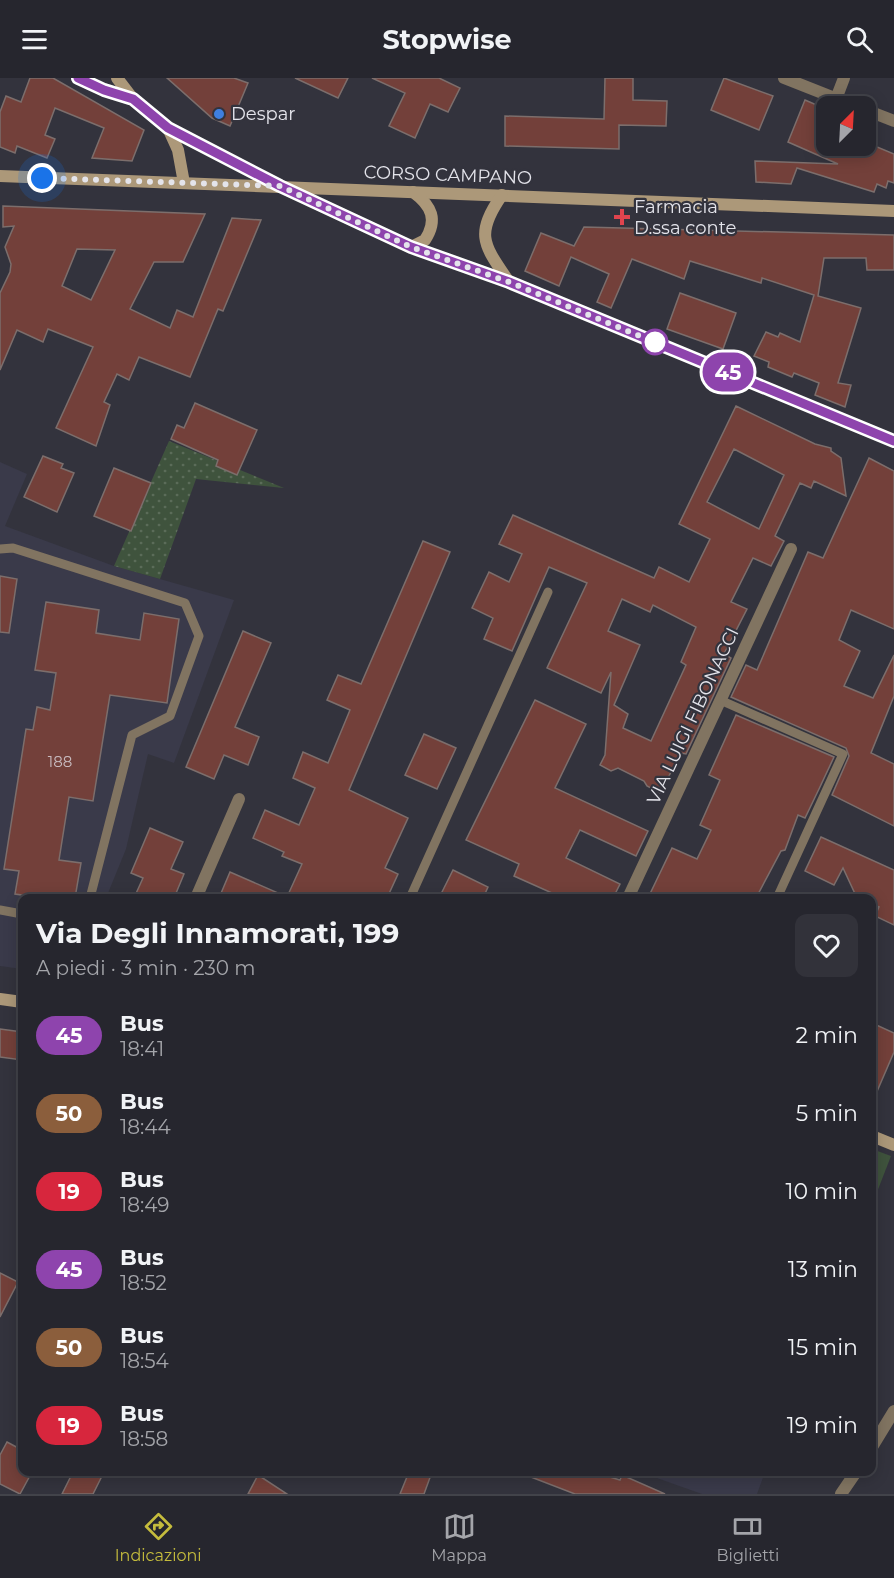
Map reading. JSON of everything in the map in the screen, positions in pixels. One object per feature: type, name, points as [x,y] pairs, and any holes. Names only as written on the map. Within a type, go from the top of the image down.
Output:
[{"type":"main road","points":[[78,78],[104,90],[133,99]]},
{"type":"main road","points":[[117,78],[133,99],[168,128],[280,186],[411,247],[509,282],[894,441]]},
{"type":"main road","points":[[168,128],[178,150],[184,183]]},
{"type":"main road","name":"CORSO CAMPANO","points":[[0,176],[894,211]]},
{"type":"main road","points":[[411,247],[425,240],[434,219],[430,206],[413,192]]},
{"type":"main road","points":[[502,195],[488,216],[484,237],[488,251],[509,282]]},
{"type":"main road","points":[[0,999],[18,1001]]},
{"type":"main road","points":[[876,1138],[894,1145]]},
{"type":"street","points":[[783,78],[828,96]]},
{"type":"street","points":[[837,96],[844,78]]},
{"type":"street","points":[[876,114],[894,121]]},
{"type":"street","name":"VIA LUIGI FIBONACCI","points":[[630,894],[791,549]]},
{"type":"street","points":[[198,894],[239,799]]},
{"type":"street","points":[[876,1440],[894,1411]]},
{"type":"street","points":[[841,1494],[853,1476]]},
{"type":"lane","points":[[0,549],[13,548],[184,603],[199,636],[170,716],[132,735],[91,894]]},
{"type":"lane","points":[[412,894],[548,592]]},
{"type":"lane","points":[[720,700],[843,754],[779,894]]},
{"type":"lane","points":[[0,910],[18,913]]},
{"type":"shaded area","points":[[0,462],[27,474],[5,526],[114,566],[234,600],[174,763],[148,754],[126,849],[108,894],[18,894],[18,968],[0,966]]},
{"type":"shaded area","points":[[651,1476],[764,1476],[757,1494],[702,1494]]},
{"type":"green space","points":[[169,441],[284,488],[196,479],[160,579],[114,566]]},
{"type":"green space","points":[[876,1150],[891,1156],[876,1195]]},
{"type":"building","points":[[30,78],[53,78],[144,130],[132,161],[92,158],[104,128],[55,108],[45,135],[55,139],[47,158],[17,146],[15,153],[0,147],[0,112],[6,96],[21,102]]},
{"type":"building","points":[[167,78],[234,78],[248,83],[230,126],[212,118]]},
{"type":"building","points":[[295,78],[348,78],[338,98]]},
{"type":"building","points":[[372,78],[439,78],[460,88],[448,112],[430,104],[415,138],[389,126],[405,93]]},
{"type":"building","points":[[605,78],[633,78],[633,100],[667,101],[666,126],[619,125],[619,149],[505,146],[505,116],[604,119]]},
{"type":"building","points":[[724,78],[773,96],[759,130],[711,110]]},
{"type":"building","points":[[805,100],[816,105],[816,154],[788,142]]},
{"type":"building","points":[[876,146],[894,154],[894,183],[888,181],[886,188],[877,184],[874,192],[797,168],[791,184],[756,182],[755,161],[838,164],[820,156],[876,156]]},
{"type":"building","points":[[3,206],[205,214],[183,262],[154,262],[130,309],[170,328],[177,310],[193,317],[232,218],[261,220],[223,311],[218,309],[190,377],[139,357],[129,380],[117,374],[104,402],[110,405],[96,446],[56,428],[93,347],[48,329],[43,342],[17,330],[0,370],[0,293],[10,272],[11,264],[5,247],[14,226],[3,227]],"holes":[[[77,249],[115,250],[91,300],[62,286]]]},
{"type":"building","points":[[584,227],[894,235],[894,270],[867,270],[866,258],[824,258],[818,296],[861,308],[838,383],[851,385],[845,407],[815,395],[819,383],[794,373],[792,377],[768,367],[769,362],[754,356],[766,332],[778,337],[780,333],[800,342],[814,295],[762,278],[761,283],[690,261],[684,279],[632,259],[611,308],[597,302],[609,274],[571,257],[559,286],[525,271],[541,233],[574,246]]},
{"type":"building","points":[[680,293],[736,313],[723,349],[667,329]]},
{"type":"building","points":[[195,403],[257,430],[237,475],[216,466],[218,460],[171,439],[177,425],[184,428]]},
{"type":"building","points":[[736,406],[815,444],[831,448],[831,451],[841,458],[846,496],[814,481],[811,488],[800,483],[775,536],[784,541],[771,566],[753,558],[731,602],[747,609],[724,654],[731,658],[686,754],[681,753],[660,793],[647,786],[644,781],[618,768],[611,771],[600,765],[605,755],[611,672],[601,693],[547,668],[587,583],[549,567],[512,651],[484,639],[493,618],[472,608],[489,572],[509,582],[522,554],[499,544],[513,515],[654,578],[659,567],[689,582],[710,539],[679,524]],"holes":[[[734,449],[784,475],[759,529],[707,502]],[[622,599],[650,612],[653,605],[696,627],[681,662],[686,665],[651,741],[623,728],[628,714],[614,705],[640,645],[608,631]]]},
{"type":"building","points":[[43,456],[63,464],[61,468],[74,473],[57,512],[24,497]]},
{"type":"building","points":[[869,458],[894,471],[894,629],[851,610],[839,640],[860,651],[844,686],[873,698],[894,655],[894,696],[871,753],[894,764],[894,826],[832,795],[849,756],[846,748],[731,697],[746,665],[757,670],[808,552],[823,558]]},
{"type":"building","points":[[114,468],[151,483],[131,531],[94,516]]},
{"type":"building","points":[[423,541],[450,552],[349,790],[408,818],[385,868],[398,874],[389,894],[288,894],[302,864],[282,856],[284,852],[253,838],[265,810],[299,825],[315,788],[293,778],[303,752],[328,763],[350,710],[327,700],[338,675],[361,684]]},
{"type":"building","points":[[0,576],[17,579],[9,633],[0,632]]},
{"type":"building","points":[[46,602],[99,610],[96,633],[140,640],[144,613],[179,619],[167,703],[110,695],[93,801],[69,797],[59,860],[81,863],[76,894],[15,894],[19,871],[4,869],[26,729],[33,730],[37,707],[50,710],[56,673],[35,670]]},
{"type":"building","points":[[243,631],[271,643],[235,727],[259,737],[248,765],[224,755],[214,779],[186,767]]},
{"type":"building","points":[[535,700],[586,724],[555,788],[648,831],[636,856],[580,830],[566,858],[620,884],[615,894],[554,894],[514,876],[519,864],[466,840]]},
{"type":"building","points":[[736,715],[834,757],[805,818],[798,815],[785,850],[781,851],[758,894],[650,894],[672,848],[697,859],[711,830],[700,825],[720,780],[709,775]]},
{"type":"building","points":[[424,734],[456,748],[437,789],[405,775]]},
{"type":"building","points":[[150,828],[183,842],[171,869],[184,874],[176,894],[136,894],[143,878],[131,873]]},
{"type":"building","points":[[821,837],[894,870],[894,925],[876,916],[879,907],[876,906],[876,894],[855,894],[843,868],[834,885],[805,871]]},
{"type":"building","points":[[453,870],[488,887],[485,894],[441,894]]},
{"type":"building","points":[[230,872],[280,894],[221,894]]},
{"type":"building","points":[[876,1025],[894,1033],[894,1052],[876,1094]]},
{"type":"building","points":[[0,1029],[18,1031],[18,1059],[0,1057]]},
{"type":"building","points":[[0,1273],[18,1282],[0,1317]]},
{"type":"building","points":[[7,1442],[18,1448],[18,1476],[30,1476],[20,1494],[0,1484],[0,1455]]},
{"type":"building","points":[[71,1476],[102,1476],[93,1494],[62,1494]]},
{"type":"building","points":[[260,1476],[287,1494],[248,1494]]},
{"type":"building","points":[[407,1476],[431,1476],[424,1494],[400,1494]]},
{"type":"building","points":[[528,1476],[606,1476],[620,1480],[622,1476],[624,1476],[665,1494],[575,1494]]},
{"type":"bus line","name":"45","points":[[78,78],[104,90],[133,99],[168,128],[280,186],[411,247],[509,282],[894,441]]},
{"type":"place","name":"Despar","points":[[219,114]]},
{"type":"place","name":"Farmacia D.ssa conte","points":[[622,217]]},
{"type":"route","points":[[42,178],[280,186],[411,247],[509,282],[659,344],[655,342]]}]
